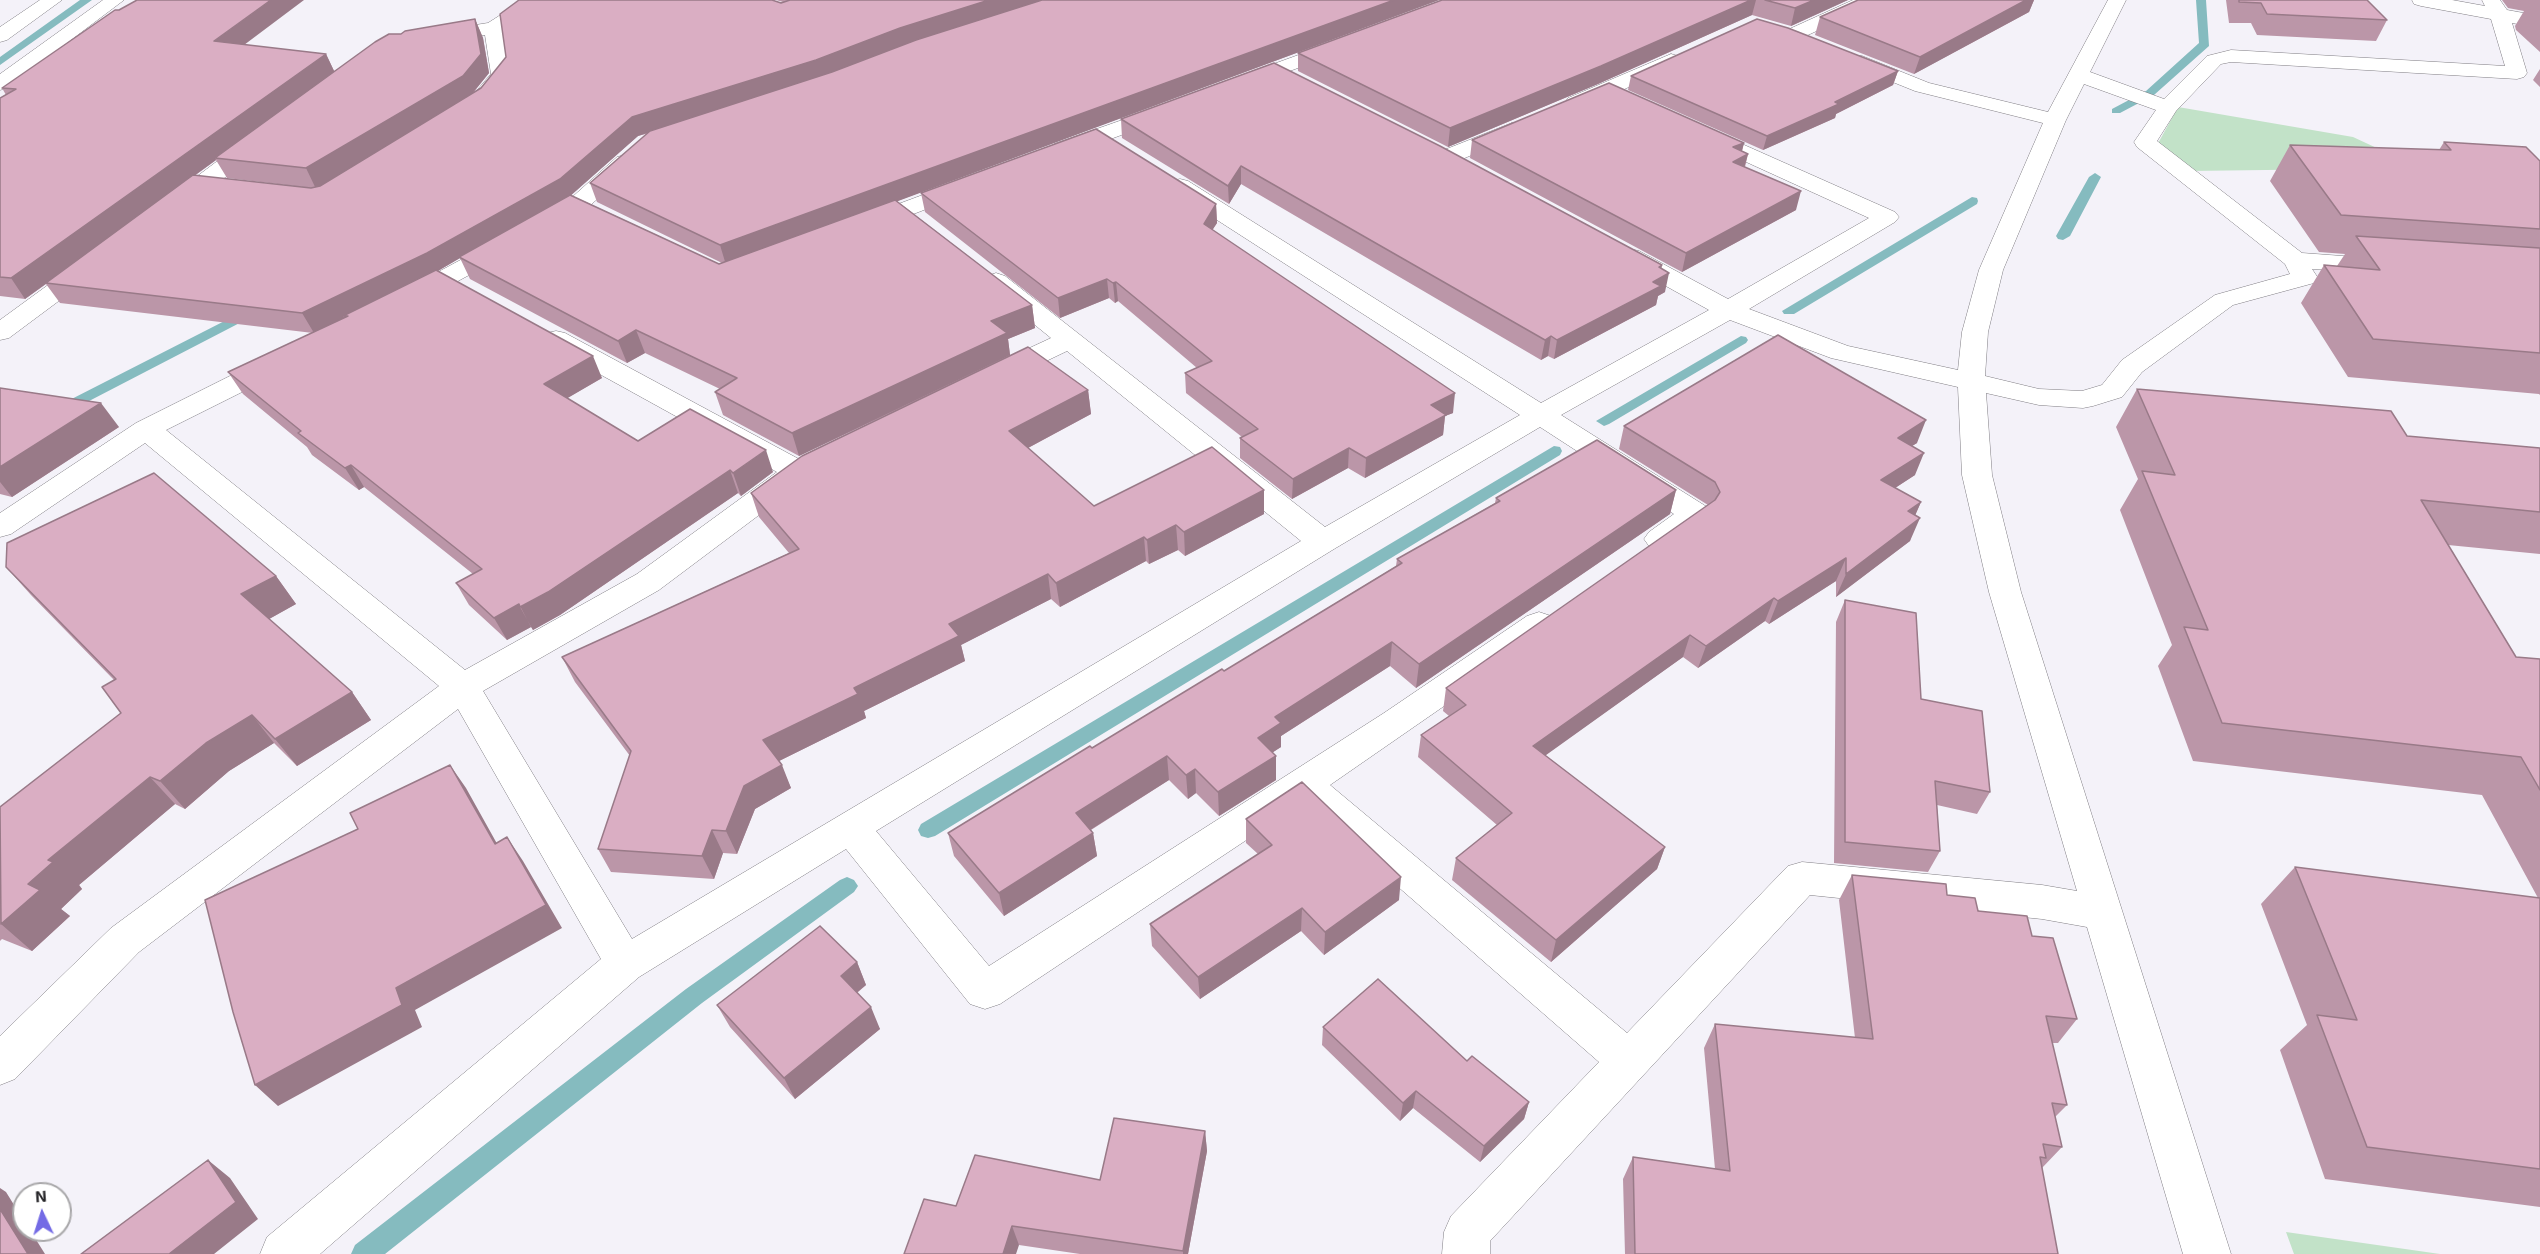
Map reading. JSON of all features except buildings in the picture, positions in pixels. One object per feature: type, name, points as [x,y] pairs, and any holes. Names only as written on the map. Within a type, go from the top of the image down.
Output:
[{"type":"street","points":[[0,36],[53,0]]},
{"type":"street","points":[[0,84],[115,0]]},
{"type":"street","points":[[412,42],[494,28],[537,0]]},
{"type":"street","points":[[1792,35],[1869,0]]},
{"type":"street","points":[[2117,0],[2055,120],[1991,270],[1975,332],[1971,381],[1977,475],[2005,592],[2207,1254]]},
{"type":"street","points":[[2421,0],[2495,8],[2540,22]]},
{"type":"street","points":[[1614,248],[1728,310],[1840,352],[2039,397],[2084,400],[2112,391],[2132,366],[2223,300],[2305,278],[2295,260],[2145,142],[2168,108],[2214,60],[2231,56],[2517,74],[2495,8]]},
{"type":"street","points":[[460,113],[480,101],[501,75],[494,28]]},
{"type":"street","points":[[1772,29],[1814,43]]},
{"type":"street","points":[[1220,90],[1363,37]]},
{"type":"street","points":[[1553,112],[1690,52]]},
{"type":"street","points":[[1835,52],[1922,87],[2055,120]]},
{"type":"street","points":[[1275,70],[1305,85]]},
{"type":"street","points":[[2078,75],[2106,83],[2168,108]]},
{"type":"street","points":[[1606,90],[1627,100]]},
{"type":"street","points":[[1045,156],[1109,142],[1176,107]]},
{"type":"street","points":[[1468,168],[1437,152],[1532,121]]},
{"type":"street","points":[[284,1254],[624,964],[852,829],[1323,542],[1887,217],[1681,124]]},
{"type":"street","points":[[162,213],[275,129]]},
{"type":"street","points":[[382,311],[457,285],[587,210],[638,151]]},
{"type":"street","points":[[1160,173],[1696,514],[1638,554]]},
{"type":"street","points":[[848,231],[913,217],[980,181]]},
{"type":"street","points":[[200,185],[233,189]]},
{"type":"street","points":[[0,332],[105,255]]},
{"type":"street","points":[[2295,260],[2412,268]]},
{"type":"street","points":[[978,267],[1323,542]]},
{"type":"street","points":[[529,324],[798,471]]},
{"type":"street","points":[[978,384],[1070,339]]},
{"type":"street","points":[[0,527],[147,429],[297,354]]},
{"type":"street","points":[[147,429],[463,687],[624,964]]},
{"type":"street","points":[[0,1065],[125,940],[463,687],[648,582],[798,471],[827,457]]},
{"type":"street","points":[[852,829],[985,991],[1396,723],[1561,608]]},
{"type":"street","points":[[1303,783],[1629,1060]]},
{"type":"street","points":[[1466,1254],[1467,1232],[1802,878],[2042,902],[2101,912]]},
{"type":"green space","points":[[2178,107],[2353,137],[2420,168],[2189,171],[2156,147]]},
{"type":"green space","points":[[2286,1232],[2440,1254],[2294,1254]]},
{"type":"waterway","points":[[0,62],[87,0]]},
{"type":"waterway","points":[[2116,111],[2150,93],[2205,44],[2201,0]]},
{"type":"waterway","points":[[2063,236],[2095,177]]},
{"type":"waterway","points":[[1789,311],[1972,201]]},
{"type":"waterway","points":[[59,411],[250,312]]},
{"type":"waterway","points":[[1604,421],[1741,340]]},
{"type":"waterway","points":[[928,830],[1554,451]]},
{"type":"waterway","points":[[364,1254],[694,996],[847,886]]}]
